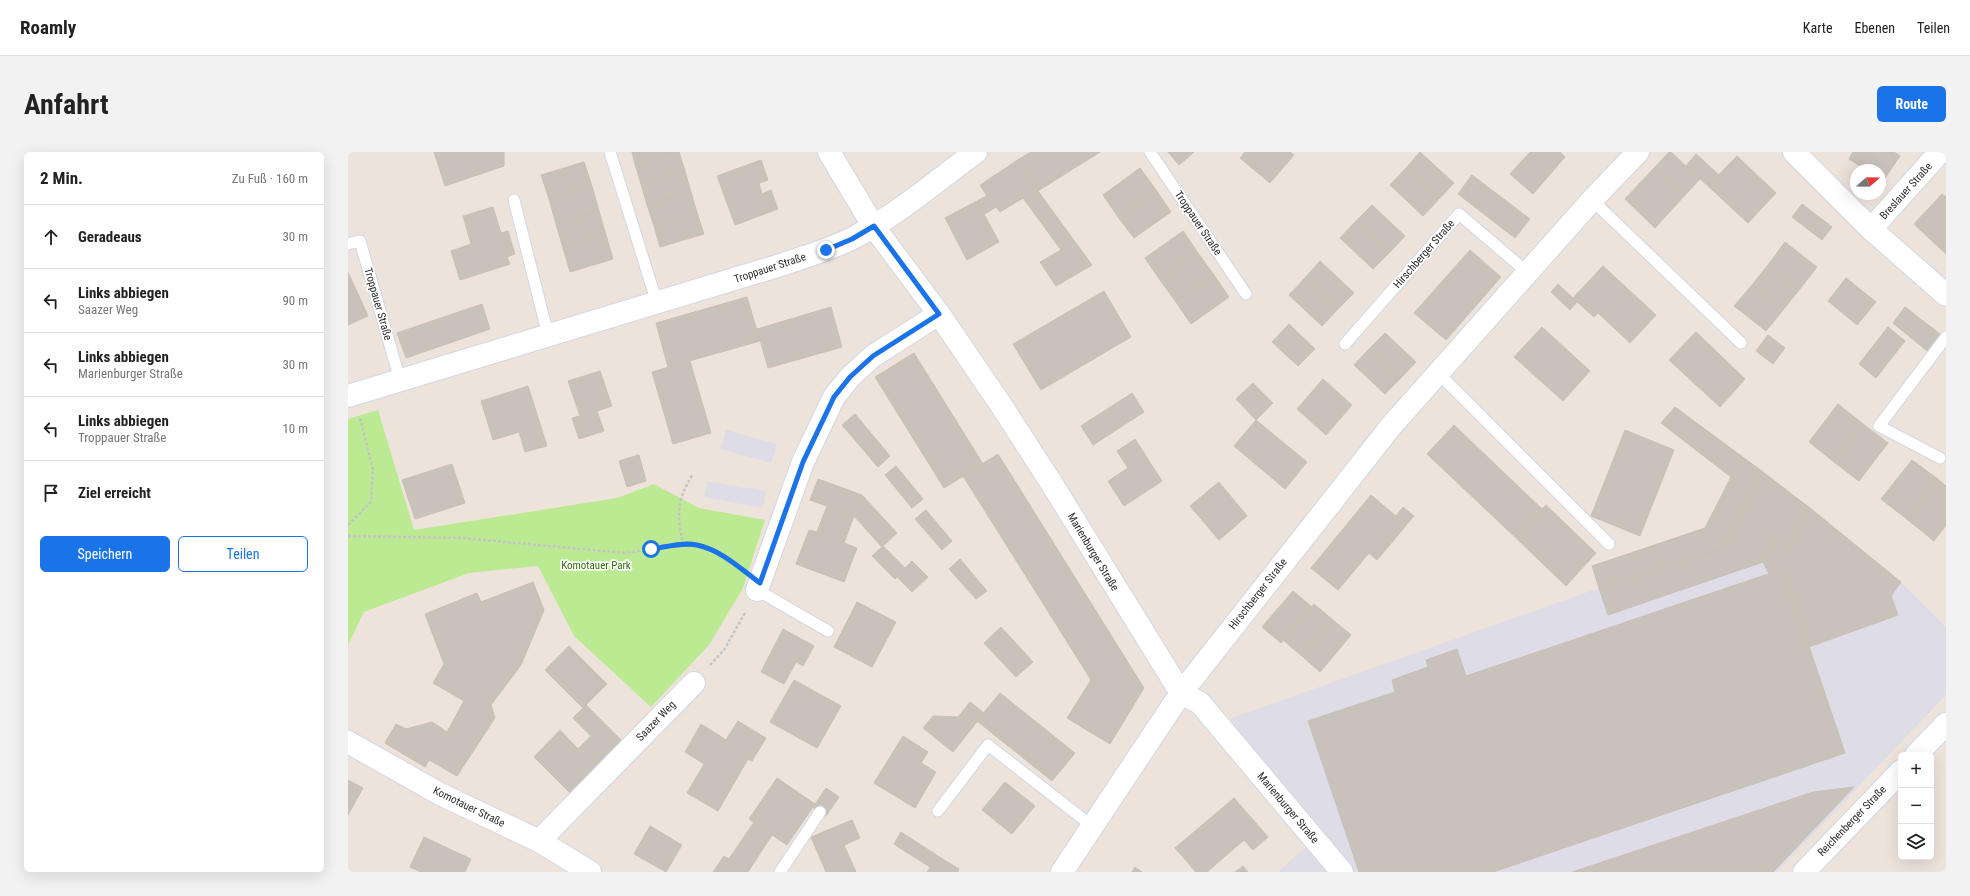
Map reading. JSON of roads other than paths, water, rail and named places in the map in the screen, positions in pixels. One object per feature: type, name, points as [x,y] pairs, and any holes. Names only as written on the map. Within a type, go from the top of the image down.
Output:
[{"type":"street","name":"Marienburger Straße","points":[[829,152],[874,226],[939,314],[1052,484],[1181,693],[1200,703],[1342,872]]},
{"type":"street","name":"Troppauer Straße","points":[[351,395],[784,264],[852,239],[874,226],[976,152]]},
{"type":"street","name":"Hirschberger Straße","points":[[1062,872],[1181,693],[1392,424],[1592,200],[1638,152]]},
{"type":"street","name":"Breslauer Straße","points":[[1794,152],[1871,229],[1946,295]]},
{"type":"street","name":"Breslauer Straße","points":[[1871,229],[1940,152]]},
{"type":"street","points":[[759,587],[803,462],[834,397],[850,377],[873,356],[939,314]]},
{"type":"street","name":"Saazer Weg","points":[[539,841],[694,683]]},
{"type":"street","points":[[1919,752],[1946,724]]},
{"type":"street","name":"Komotauer Straße","points":[[348,742],[440,794],[539,841],[590,872]]},
{"type":"street","name":"Reichenberger Straße","points":[[1804,872],[1898,774]]},
{"type":"lane","points":[[610,152],[657,302]]},
{"type":"lane","name":"Troppauer Straße","points":[[1150,152],[1246,294]]},
{"type":"lane","points":[[514,200],[548,335]]},
{"type":"lane","points":[[1592,200],[1741,343]]},
{"type":"lane","name":"Hirschberger Straße","points":[[1346,344],[1459,214],[1527,272]]},
{"type":"lane","name":"Troppauer Straße","points":[[348,244],[360,240],[400,380]]},
{"type":"lane","points":[[1940,458],[1879,426],[1946,337]]},
{"type":"lane","points":[[1438,373],[1609,544]]},
{"type":"lane","points":[[759,587],[828,631]]},
{"type":"lane","points":[[938,811],[988,745],[1092,826]]},
{"type":"lane","points":[[780,872],[820,812]]},
{"type":"park label","name":"Komotauer Park","points":[[596,565]]}]
